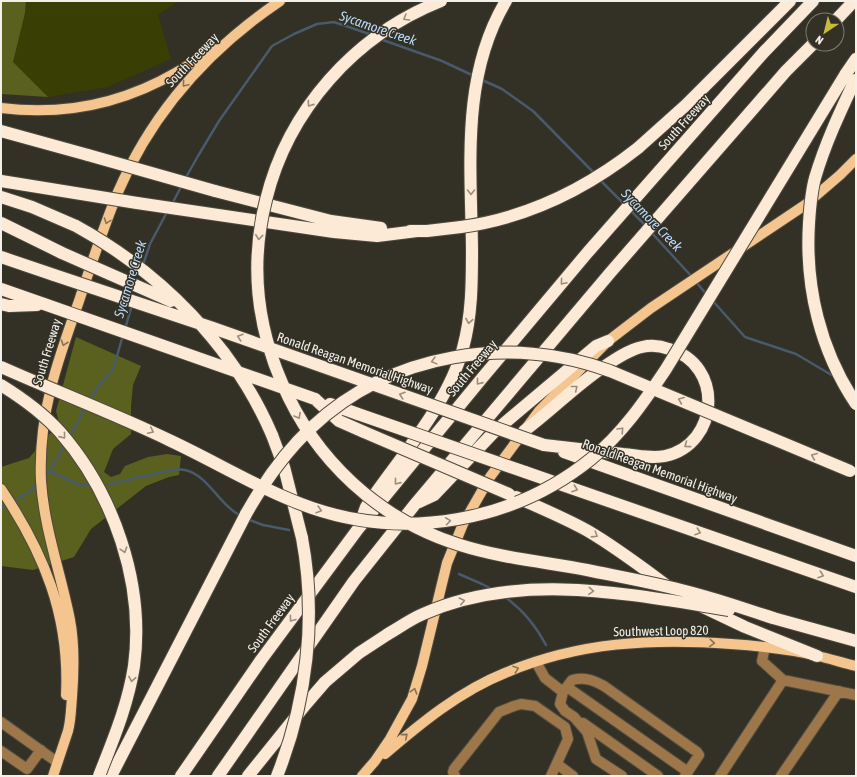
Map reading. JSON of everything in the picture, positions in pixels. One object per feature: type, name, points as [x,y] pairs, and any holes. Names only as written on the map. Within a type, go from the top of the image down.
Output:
[{"type":"highway","points":[[441,1],[409,16],[382,32],[361,48],[339,69],[316,95],[298,122],[290,136],[275,171],[267,195],[260,231],[257,264],[258,296],[263,326],[271,354],[283,386],[303,425],[326,456],[353,485],[392,514],[427,533],[449,542],[475,549],[587,570],[690,592],[773,618],[856,641]]},
{"type":"highway","points":[[358,530],[366,507],[441,399],[458,363],[463,348],[470,312],[472,287],[471,153],[472,115],[475,84],[482,53],[494,24],[506,1]]},
{"type":"highway","points":[[1,181],[334,232],[378,236],[417,231],[444,230],[475,225],[541,206],[589,182],[612,168],[638,148],[686,105],[790,1]]},
{"type":"highway","name":"South Freeway","points":[[181,776],[261,660],[358,530],[483,377],[588,252],[764,52],[813,1]]},
{"type":"highway","points":[[844,12],[854,1]]},
{"type":"highway","points":[[218,776],[354,581],[416,503],[610,273],[786,71],[805,52]]},
{"type":"highway","points":[[856,59],[852,78],[815,179],[810,207],[808,239],[813,301],[822,336],[839,374],[856,404]]},
{"type":"highway","points":[[1,367],[144,428],[290,499],[342,517],[388,524],[426,523],[467,518],[505,507],[533,496],[563,479],[591,459],[618,433],[640,407],[666,369],[852,78]]},
{"type":"highway","points":[[1,131],[228,195],[331,222],[364,227],[417,231]]},
{"type":"highway","points":[[1,196],[32,207],[76,226],[116,251],[148,275],[182,307],[214,341],[232,363],[260,406],[278,449],[292,497],[305,552],[309,596],[305,676],[295,724],[277,776]]},
{"type":"highway","points":[[1,223],[47,247],[166,298],[213,328]]},
{"type":"highway","name":"Ronald Reagan Memorial Highway","points":[[1,257],[213,328],[856,556]]},
{"type":"highway","points":[[1,289],[856,587]]},
{"type":"highway","points":[[1,304],[9,306],[44,304]]},
{"type":"highway","points":[[416,503],[434,495],[495,431],[596,346],[608,341]]},
{"type":"highway","points":[[524,431],[591,376],[609,363],[636,349],[658,346],[674,350],[682,354],[694,364],[703,377],[708,393],[708,407],[704,422],[696,438],[690,444],[674,453],[666,456],[647,458],[544,445]]},
{"type":"highway","points":[[112,776],[246,514],[268,478],[293,446],[320,420],[359,392],[404,370],[454,357],[482,353],[531,353],[572,358],[610,371],[853,472]]},
{"type":"highway","points":[[1,384],[34,408],[60,432],[74,451],[103,496],[116,528],[127,563],[131,580],[135,616],[136,633],[134,665],[129,694],[118,728],[99,776]]},
{"type":"highway","points":[[315,399],[339,421],[559,515],[615,548],[678,594],[698,606],[817,656]]},
{"type":"highway","points":[[248,776],[325,682],[360,653],[388,634],[422,614],[454,602],[488,595],[561,589],[614,592],[773,618]]},
{"type":"main road","name":"South Freeway","points":[[53,776],[68,730],[74,669],[72,631],[47,521],[41,481],[44,424],[49,392],[56,365],[111,210],[124,180],[143,144],[168,106],[194,74],[254,19],[280,1]]},
{"type":"main road","points":[[1,108],[31,111],[59,111],[88,106],[135,93],[178,71],[254,19]]},
{"type":"main road","points":[[362,776],[375,761],[394,732],[412,699],[422,666],[447,563],[463,524],[490,477],[539,411],[608,341],[651,308],[805,205],[826,188],[856,159]]},
{"type":"main road","points":[[1,489],[25,527],[52,588],[57,604],[65,654],[66,691],[62,746]]},
{"type":"main road","name":"Southwest Loop 820","points":[[375,761],[440,710],[473,689],[505,673],[556,655],[606,645],[653,641],[702,642],[765,647],[817,656],[856,666]]},
{"type":"street","points":[[765,647],[762,661],[783,680],[856,695]]},
{"type":"street","points":[[536,662],[545,678],[565,690],[687,774],[699,755],[604,686],[592,680],[583,678],[572,680],[565,690],[560,704],[566,711],[658,776]]},
{"type":"street","points":[[720,776],[783,680]]},
{"type":"street","points":[[781,776],[839,691]]},
{"type":"street","points":[[454,776],[454,769],[499,712],[521,704],[535,706],[565,727],[568,739],[551,776]]},
{"type":"street","points":[[574,717],[587,732],[596,759],[622,776]]},
{"type":"street","points":[[1,722],[58,762]]},
{"type":"street","points":[[1,751],[27,769],[41,750]]},
{"type":"street","points":[[557,764],[573,776]]},
{"type":"green space","points":[[1,1],[26,1],[25,13],[13,62],[48,97],[1,94]]},
{"type":"green space","points":[[26,1],[179,1],[158,15],[171,59],[108,87],[48,97],[13,62],[25,13]]},
{"type":"green space","points":[[76,337],[141,366],[133,385],[131,434],[113,449],[104,472],[111,477],[120,474],[125,466],[148,457],[167,454],[181,456],[179,475],[169,477],[146,486],[91,529],[74,557],[33,570],[1,566],[1,467],[29,458],[59,423],[56,411]]},
{"type":"waterway","name":"Sycamore Creek","points":[[185,179],[219,121],[272,46],[317,24],[334,22],[372,35]]},
{"type":"waterway","name":"Sycamore Creek","points":[[380,39],[442,61],[474,76]]},
{"type":"waterway","name":"Sycamore Creek","points":[[480,79],[502,89],[533,111],[594,173]]},
{"type":"waterway","name":"Sycamore Creek","points":[[600,180],[625,205]]},
{"type":"waterway","name":"Sycamore Creek","points":[[172,204],[182,185]]},
{"type":"waterway","name":"Sycamore Creek","points":[[630,210],[646,226]]},
{"type":"waterway","name":"Sycamore Creek","points":[[143,265],[150,244],[167,212]]},
{"type":"waterway","name":"Sycamore Creek","points":[[650,231],[693,278]]},
{"type":"waterway","name":"Sycamore Creek","points":[[696,282],[707,295]]},
{"type":"waterway","name":"Sycamore Creek","points":[[712,300],[745,337],[796,354],[835,377]]},
{"type":"waterway","name":"Sycamore Creek","points":[[125,329],[132,305]]},
{"type":"waterway","name":"Sycamore Creek","points":[[90,401],[99,385],[113,370],[123,335]]},
{"type":"waterway","name":"Sycamore Creek","points":[[69,438],[86,407]]},
{"type":"waterway","name":"Sycamore Creek","points":[[44,477],[50,471],[65,444]]},
{"type":"waterway","points":[[101,486],[172,470],[185,470],[200,478],[226,505],[241,516]]},
{"type":"waterway","points":[[50,471],[79,485],[92,485]]},
{"type":"waterway","name":"Sycamore Creek","points":[[12,502],[31,491],[38,483]]},
{"type":"waterway","name":"Sycamore Creek","points":[[1,508],[8,505]]},
{"type":"waterway","points":[[247,519],[263,525],[289,530]]},
{"type":"waterway","points":[[459,574],[494,590]]},
{"type":"waterway","points":[[505,597],[528,618],[546,645]]}]
